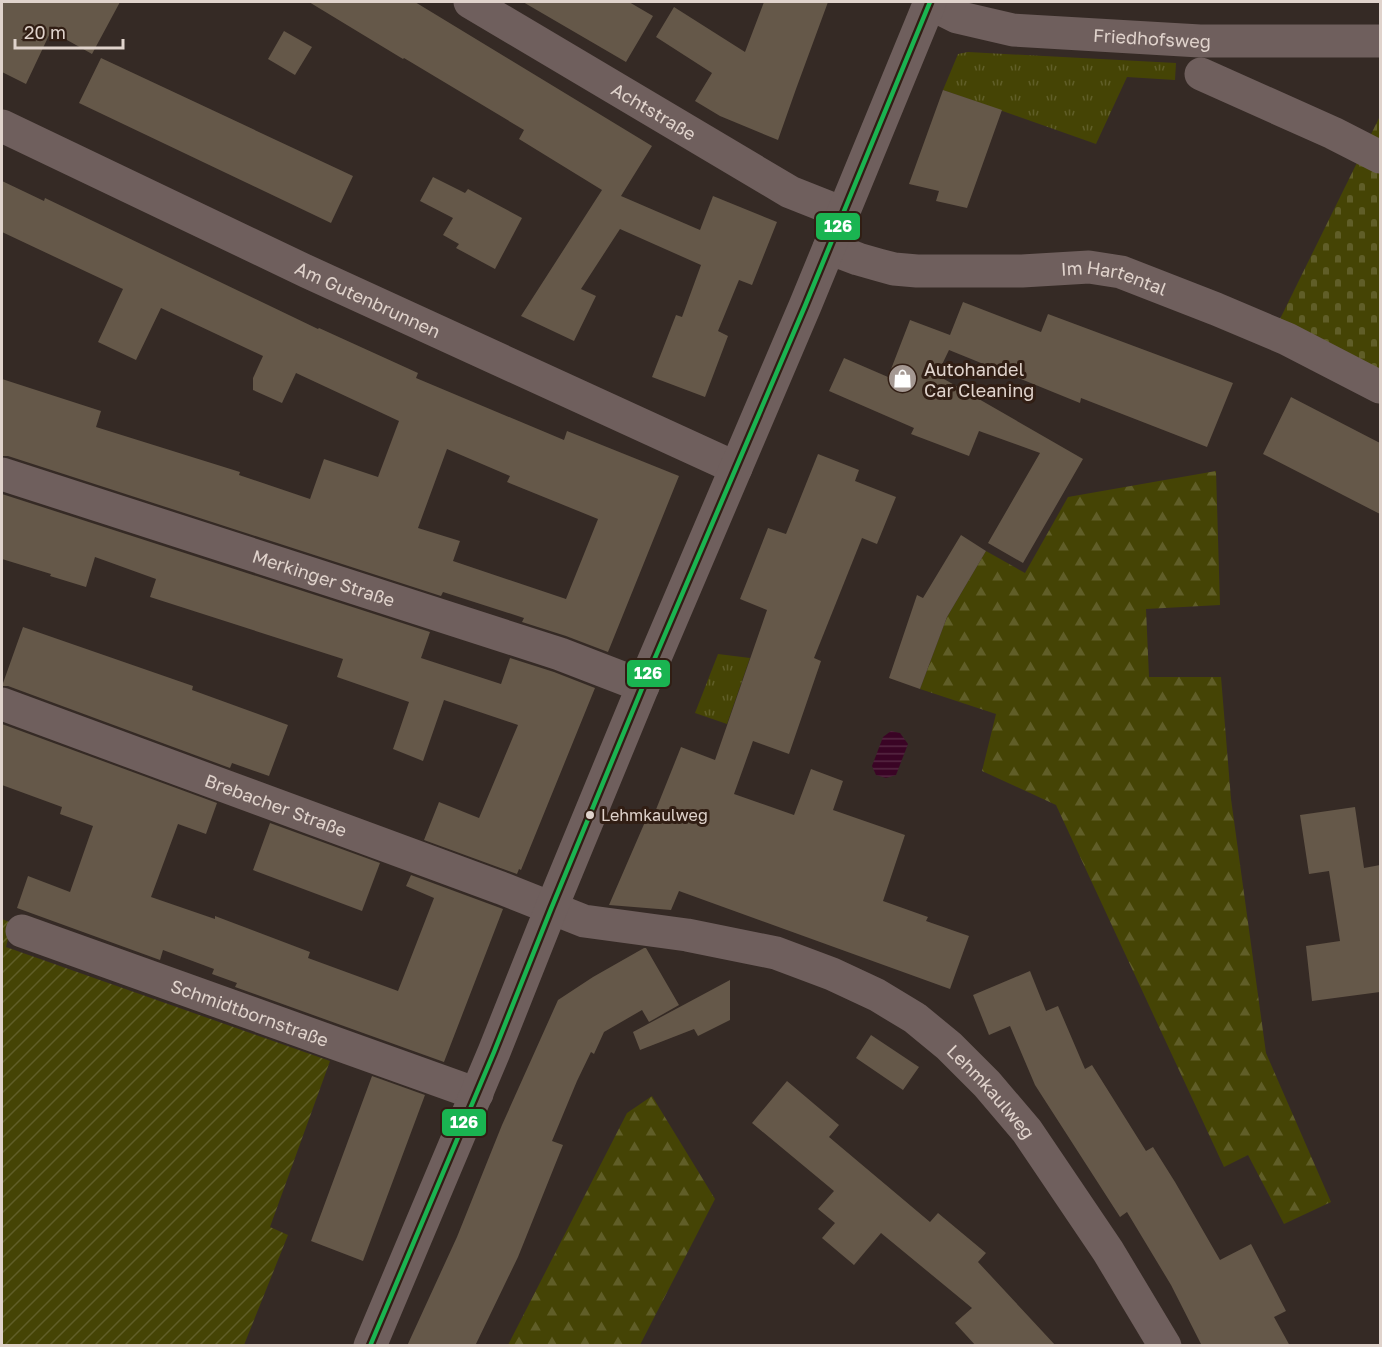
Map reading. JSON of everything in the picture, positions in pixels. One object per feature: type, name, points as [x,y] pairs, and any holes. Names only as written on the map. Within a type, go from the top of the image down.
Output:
[{"type":"street","name":"Achtstraße","points":[[470,2],[790,192],[843,213]]},
{"type":"street","points":[[370,1346],[477,1094],[643,686],[829,248],[930,2]]},
{"type":"street","name":"Friedhofsweg","points":[[930,2],[957,17],[1013,30],[1200,41],[1380,41]]},
{"type":"street","points":[[1201,74],[1333,133],[1380,158]]},
{"type":"street","name":"Am Gutenbrunnen","points":[[2,126],[308,272],[736,468]]},
{"type":"street","name":"Im Hartental","points":[[829,248],[894,269],[917,271],[1022,271],[1089,267],[1121,272],[1287,339],[1380,387]]},
{"type":"street","name":"Merkinger Straße","points":[[2,474],[560,654],[643,686]]},
{"type":"street","name":"Brebacher Straße","points":[[2,704],[501,888],[551,909]]},
{"type":"street","name":"Lehmkaulweg","points":[[551,909],[584,921],[687,935],[776,953],[832,974],[877,995],[915,1018],[949,1046],[987,1084],[1027,1131],[1108,1251],[1165,1346]]},
{"type":"street","name":"Schmidtbornstraße","points":[[22,931],[477,1094]]},
{"type":"green space","points":[[968,52],[1176,63],[1175,80],[1127,77],[1096,144],[943,90],[958,54]]},
{"type":"green space","points":[[1380,116],[1380,373],[1279,321]]},
{"type":"green space","points":[[1216,471],[1220,605],[1146,609],[1149,677],[1221,677],[1231,799],[1266,1053],[1331,1202],[1284,1224],[1248,1155],[1224,1167],[1056,805],[982,771],[996,714],[920,689],[947,617],[986,551],[1025,573],[1068,497]]},
{"type":"green space","points":[[718,654],[750,658],[727,724],[695,713]]},
{"type":"green space","points":[[2,919],[12,923],[6,947],[330,1061],[270,1227],[288,1235],[244,1345],[2,1345]]},
{"type":"green space","points":[[652,1096],[715,1199],[640,1345],[508,1345],[627,1113]]},
{"type":"shaded area","points":[[891,731],[900,733],[908,744],[896,775],[886,778],[876,775],[872,766],[883,737]]},
{"type":"building","points":[[2,2],[120,2],[92,54],[51,31],[26,84],[2,72]]},
{"type":"building","points":[[309,2],[415,2],[652,146],[621,196],[700,230],[713,196],[777,222],[752,285],[739,280],[718,331],[728,336],[705,397],[652,377],[676,315],[682,317],[701,265],[620,229],[581,289],[596,296],[574,341],[521,316],[602,190],[519,139],[524,130]]},
{"type":"building","points":[[523,2],[629,2],[653,16],[626,62]]},
{"type":"building","points":[[764,2],[828,2],[778,140],[720,116],[695,101],[712,73],[656,37],[674,7],[745,52]]},
{"type":"building","points":[[284,31],[312,47],[295,75],[268,59]]},
{"type":"building","points":[[101,58],[353,176],[331,223],[79,103]]},
{"type":"building","points":[[943,90],[1002,110],[967,208],[936,201],[939,191],[909,184]]},
{"type":"building","points":[[433,177],[465,193],[468,189],[522,218],[495,269],[456,248],[459,244],[443,235],[453,218],[420,201]]},
{"type":"building","points":[[2,181],[44,201],[45,198],[318,329],[418,373],[416,378],[564,440],[567,431],[679,476],[608,652],[522,622],[524,618],[443,592],[441,596],[8,456],[2,456],[2,379],[101,411],[96,427],[240,472],[239,475],[310,499],[324,459],[378,477],[399,421],[296,373],[282,403],[253,390],[253,378],[263,356],[161,308],[136,360],[98,342],[123,289],[2,232]],"holes":[[[447,449],[510,476],[507,482],[598,519],[566,599],[453,561],[460,541],[418,528]]]},
{"type":"building","points":[[963,302],[1041,332],[1048,314],[1233,383],[1207,447],[1081,398],[1080,403],[949,350],[937,375],[1083,459],[1023,563],[988,543],[1040,453],[979,431],[969,456],[911,434],[914,428],[829,391],[844,358],[888,377],[910,320],[950,335]]},
{"type":"building","points":[[1291,397],[1380,443],[1380,514],[1263,454]]},
{"type":"building","points":[[818,454],[859,470],[855,481],[896,497],[877,544],[862,538],[814,658],[821,661],[789,754],[753,741],[734,794],[794,815],[811,769],[843,781],[833,810],[905,835],[883,901],[928,917],[926,921],[969,936],[950,989],[679,891],[671,910],[609,905],[648,815],[653,817],[681,747],[715,760],[767,610],[740,599],[768,528],[786,534]]},
{"type":"building","points":[[2,494],[430,632],[421,658],[501,684],[510,658],[595,688],[521,870],[519,869],[517,874],[424,840],[439,802],[479,818],[518,725],[444,700],[423,761],[393,749],[409,702],[337,677],[343,659],[150,597],[156,579],[95,557],[86,587],[2,559]]},
{"type":"building","points":[[961,535],[986,551],[947,617],[920,689],[889,678],[917,595],[923,598]]},
{"type":"building","points":[[23,627],[193,686],[192,690],[288,725],[269,776],[232,763],[230,768],[8,686],[2,686]]},
{"type":"building","points":[[2,724],[217,803],[206,834],[178,824],[151,897],[215,919],[215,916],[310,952],[308,958],[398,991],[434,898],[406,886],[411,875],[503,909],[444,1062],[235,987],[237,983],[212,974],[214,969],[163,950],[160,960],[17,908],[28,876],[70,892],[93,826],[60,814],[62,807],[2,785]]},
{"type":"building","points":[[1355,807],[1364,868],[1380,865],[1380,992],[1312,1001],[1306,946],[1340,941],[1329,871],[1309,874],[1300,815]]},
{"type":"building","points":[[270,823],[380,863],[362,911],[253,870]]},
{"type":"building","points":[[644,948],[679,1005],[649,1022],[642,1010],[604,1032],[594,1054],[591,1052],[552,1141],[563,1145],[518,1257],[475,1346],[407,1346],[457,1237],[502,1125],[558,1000]]},
{"type":"building","points":[[1030,971],[1046,1011],[1058,1006],[1085,1069],[1092,1065],[1146,1151],[1153,1147],[1220,1260],[1251,1244],[1286,1311],[1274,1317],[1290,1346],[1202,1346],[1171,1285],[1127,1212],[1120,1217],[1035,1085],[1010,1026],[989,1035],[973,995]]},
{"type":"building","points":[[730,980],[730,1020],[698,1036],[694,1029],[640,1050],[633,1032]]},
{"type":"building","points":[[871,1035],[919,1067],[903,1090],[856,1058]]},
{"type":"building","points":[[372,1076],[425,1095],[363,1261],[311,1241]]},
{"type":"building","points":[[787,1081],[839,1125],[829,1137],[930,1222],[938,1213],[986,1253],[978,1262],[1056,1346],[976,1346],[955,1323],[972,1308],[881,1233],[854,1265],[822,1238],[835,1223],[818,1209],[834,1191],[752,1123]]},
{"type":"transit line","name":"126","points":[[370,1346],[494,1052],[643,686],[805,306],[930,2]]},
{"type":"place","name":"Autohandel Car Cleaning","points":[[903,379]]},
{"type":"place","name":"Lehmkaulweg","points":[[590,815]]}]
